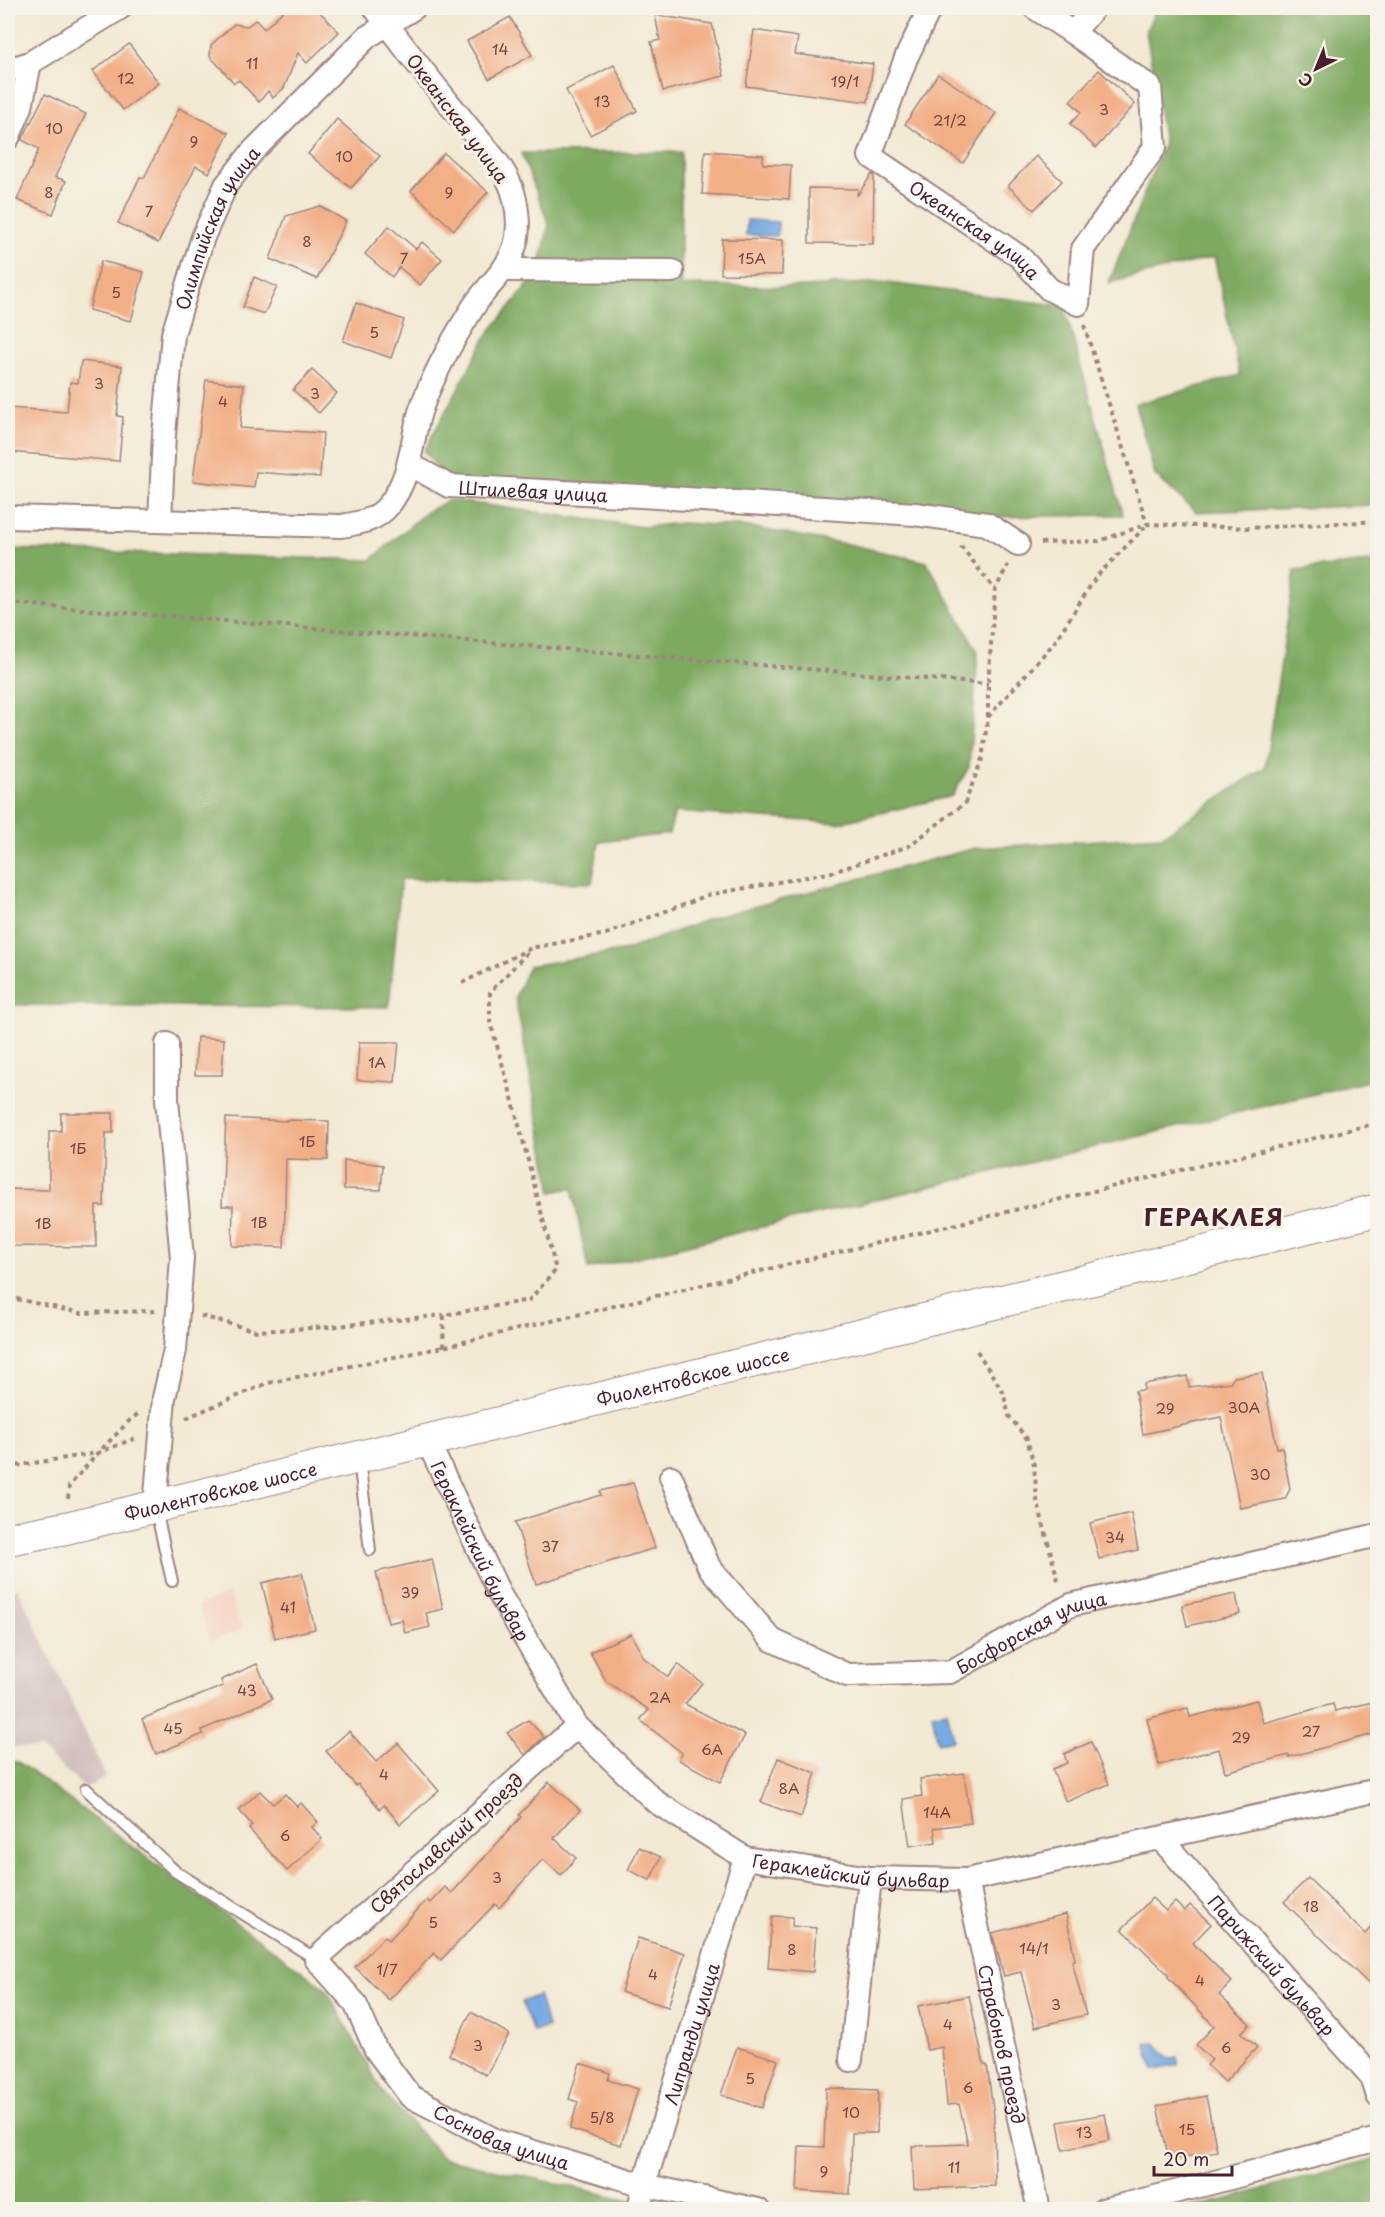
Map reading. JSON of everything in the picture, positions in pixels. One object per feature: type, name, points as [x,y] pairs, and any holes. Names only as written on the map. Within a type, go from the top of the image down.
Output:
[{"type":"main road","name":"Фиолентовское шоссе","points":[[8,1539],[66,1528],[1377,1210]]},
{"type":"street","points":[[8,70],[30,63],[120,8]]},
{"type":"street","name":"Олимпийская улица","points":[[160,521],[164,435],[173,334],[210,220],[226,185],[253,151],[367,37],[381,16],[414,8]]},
{"type":"street","name":"Океанская улица","points":[[930,8],[906,58],[870,156],[1020,257],[1049,289],[1078,304]]},
{"type":"street","points":[[1035,8],[1150,87],[1155,147],[1083,249],[1078,304]]},
{"type":"street","points":[[1073,33],[1094,8]]},
{"type":"street","name":"Океанская улица","points":[[381,16],[495,161],[512,188],[518,219],[514,250],[503,270],[474,305],[438,371],[420,412],[410,464]]},
{"type":"street","points":[[8,138],[21,107],[30,63]]},
{"type":"street","points":[[503,270],[672,271]]},
{"type":"street","points":[[8,517],[341,526],[366,523],[387,507],[402,486],[410,464]]},
{"type":"street","name":"Штилевая улица","points":[[410,464],[449,486],[915,514],[987,524],[1018,544]]},
{"type":"street","points":[[155,1506],[164,1398],[175,1350],[182,1258],[166,1100],[167,1044]]},
{"type":"street","name":"Гераклейский бульвар","points":[[427,1440],[500,1595],[576,1726],[656,1802],[745,1858],[870,1878],[967,1880],[1377,1790]]},
{"type":"street","name":"Босфорская улица","points":[[671,1477],[709,1567],[772,1640],[847,1675],[950,1672],[1071,1605],[1377,1535]]},
{"type":"street","name":"Святославский проезд","points":[[316,1959],[576,1726]]},
{"type":"street","name":"Парижский бульвар","points":[[1161,1839],[1372,2077],[1377,2096]]},
{"type":"street","name":"Липранди улица","points":[[639,2210],[644,2185],[745,1858]]},
{"type":"street","points":[[851,2060],[870,1878]]},
{"type":"street","name":"Страбонов проезд","points":[[967,1880],[1039,2210]]},
{"type":"street","name":"Сосновая улица","points":[[316,1959],[355,2004],[376,2050],[410,2096],[497,2141],[644,2185],[758,2210]]},
{"type":"street","points":[[1102,2210],[1377,2139]]},
{"type":"lane","points":[[358,1457],[370,1550]]},
{"type":"lane","points":[[155,1506],[172,1581]]},
{"type":"lane","points":[[86,1789],[176,1872],[316,1959]]},
{"type":"path","points":[[1078,304],[1147,524]]},
{"type":"path","points":[[462,983],[531,948],[606,934],[708,895],[833,872],[909,846],[965,802],[982,759],[988,717],[988,684],[995,590],[1018,544],[1099,541],[1147,524],[1250,528],[1377,521]]},
{"type":"path","points":[[988,717],[1054,643],[1096,577],[1147,524]]},
{"type":"path","points":[[952,540],[962,547],[995,590]]},
{"type":"path","points":[[8,603],[988,684]]},
{"type":"path","points":[[8,1297],[80,1313],[178,1310],[257,1331],[328,1327],[444,1315],[529,1300],[556,1270],[490,1021],[490,992],[531,948]]},
{"type":"path","points":[[8,1467],[98,1452],[268,1383],[443,1347],[1377,1123]]},
{"type":"path","points":[[443,1347],[444,1315]]},
{"type":"path","points":[[977,1351],[1003,1392],[1009,1416],[1027,1439],[1034,1465],[1037,1500],[1065,1608]]},
{"type":"path","points":[[66,1528],[69,1486],[130,1420],[164,1398]]},
{"type":"shaded area","points":[[18,1588],[106,1777],[86,1789],[41,1749],[8,1746],[8,1589]]},
{"type":"shaded area","points":[[229,1594],[242,1630],[211,1641],[198,1605]]},
{"type":"green space","points":[[1157,8],[1377,8],[1377,505],[1196,512],[1155,475],[1135,404],[1240,375],[1214,257],[1109,283],[1164,143],[1146,30]]},
{"type":"green space","points":[[681,152],[681,285],[805,287],[881,282],[1064,306],[1123,515],[989,517],[454,489],[424,451],[487,335],[538,273],[549,224],[521,153]]},
{"type":"green space","points":[[449,500],[644,527],[682,523],[749,527],[852,545],[927,562],[978,652],[969,767],[952,796],[838,823],[675,812],[669,834],[599,842],[592,883],[401,879],[389,1007],[8,1005],[8,549],[371,560],[426,512]]},
{"type":"green space","points":[[1377,561],[1377,1079],[588,1269],[572,1188],[552,1192],[515,997],[529,966],[627,950],[711,918],[975,848],[1162,836],[1265,767],[1295,570]]},
{"type":"green space","points":[[8,1761],[18,1762],[326,1989],[382,2091],[443,2158],[670,2209],[8,2210]]},
{"type":"green space","points":[[1377,2158],[1377,2209],[1181,2209],[1224,2200]]},
{"type":"water","points":[[747,220],[778,222],[777,236],[746,235]]},
{"type":"water","points":[[947,1711],[953,1740],[938,1743],[932,1714]]},
{"type":"water","points":[[538,1995],[548,2027],[533,2032],[522,2002]]},
{"type":"water","points":[[1154,2042],[1170,2059],[1178,2057],[1178,2065],[1154,2070],[1146,2043]]},
{"type":"building","points":[[286,8],[316,8],[339,32],[307,63],[298,53],[284,88],[273,98],[268,91],[259,102],[239,80],[234,83],[210,56],[211,45],[234,24],[247,26],[256,20],[264,29]]},
{"type":"building","points":[[655,15],[712,24],[724,76],[663,91],[651,42],[660,40]]},
{"type":"building","points":[[510,17],[532,55],[489,79],[467,41]]},
{"type":"building","points":[[754,30],[798,37],[795,54],[873,64],[868,102],[746,86]]},
{"type":"building","points":[[129,44],[159,83],[123,110],[93,71]]},
{"type":"building","points":[[614,65],[637,111],[590,135],[566,90]]},
{"type":"building","points":[[1099,70],[1135,104],[1096,148],[1070,124],[1081,112],[1070,101]]},
{"type":"building","points":[[938,74],[996,113],[963,163],[905,124]]},
{"type":"building","points":[[45,94],[86,114],[55,177],[66,181],[53,214],[17,200],[39,149],[22,140]]},
{"type":"building","points":[[179,108],[229,133],[209,173],[196,166],[158,243],[118,223],[140,177],[144,178]]},
{"type":"building","points":[[337,119],[380,156],[351,188],[308,154]]},
{"type":"building","points":[[705,151],[763,155],[763,164],[791,165],[789,199],[702,194]]},
{"type":"building","points":[[444,153],[488,192],[454,230],[411,191]]},
{"type":"building","points":[[1036,156],[1062,181],[1034,210],[1008,186]]},
{"type":"building","points":[[872,174],[874,175],[873,244],[809,243],[809,188],[858,189],[857,196]]},
{"type":"building","points":[[320,206],[346,221],[317,279],[270,259],[286,216]]},
{"type":"building","points":[[389,226],[416,249],[422,242],[442,259],[420,285],[399,267],[392,277],[365,254]]},
{"type":"building","points":[[722,239],[783,240],[782,275],[721,274]]},
{"type":"building","points":[[101,261],[144,272],[131,321],[89,310]]},
{"type":"building","points":[[254,277],[277,287],[264,314],[243,307]]},
{"type":"building","points":[[356,303],[404,320],[391,358],[343,341]]},
{"type":"building","points":[[81,361],[122,366],[117,416],[123,417],[119,461],[8,452],[8,408],[67,412],[70,382],[78,383]]},
{"type":"building","points":[[312,370],[337,393],[319,413],[293,390]]},
{"type":"building","points":[[206,380],[244,385],[240,428],[323,433],[320,477],[256,472],[254,488],[193,481]]},
{"type":"building","points":[[197,1037],[224,1039],[222,1075],[195,1075]]},
{"type":"building","points":[[359,1042],[399,1042],[395,1082],[357,1080]]},
{"type":"building","points":[[61,1113],[113,1113],[113,1133],[106,1133],[104,1206],[96,1206],[96,1247],[8,1246],[8,1189],[49,1190],[49,1131],[61,1131]]},
{"type":"building","points":[[226,1118],[329,1121],[328,1160],[286,1159],[284,1247],[232,1246],[233,1206],[222,1206]]},
{"type":"building","points":[[344,1160],[383,1165],[381,1190],[344,1189]]},
{"type":"building","points":[[1262,1373],[1277,1448],[1282,1447],[1290,1489],[1285,1499],[1240,1508],[1221,1417],[1143,1434],[1135,1391],[1144,1390],[1144,1384],[1187,1376],[1189,1387],[1231,1382],[1234,1377]]},
{"type":"building","points":[[633,1483],[655,1548],[536,1584],[515,1522],[601,1495],[600,1491]]},
{"type":"building","points":[[1131,1513],[1138,1550],[1099,1559],[1090,1523]]},
{"type":"building","points":[[432,1559],[443,1609],[426,1613],[430,1627],[405,1633],[402,1620],[388,1623],[376,1572]]},
{"type":"building","points":[[302,1573],[315,1629],[275,1638],[262,1583]]},
{"type":"building","points":[[1236,1594],[1240,1614],[1187,1626],[1182,1605]]},
{"type":"building","points":[[631,1634],[644,1658],[668,1677],[678,1664],[702,1683],[685,1704],[745,1735],[720,1782],[679,1760],[682,1753],[640,1720],[649,1710],[606,1681],[590,1652]]},
{"type":"building","points":[[257,1664],[272,1699],[202,1730],[203,1734],[156,1754],[142,1719],[223,1686],[221,1680]]},
{"type":"building","points":[[1257,1700],[1263,1723],[1333,1704],[1335,1711],[1377,1701],[1377,1733],[1225,1772],[1219,1749],[1159,1765],[1147,1719],[1188,1708],[1190,1717]]},
{"type":"building","points":[[528,1720],[544,1737],[525,1755],[507,1733]]},
{"type":"building","points":[[349,1731],[376,1762],[398,1743],[439,1791],[400,1824],[384,1805],[380,1809],[358,1784],[356,1786],[326,1751]]},
{"type":"building","points":[[1091,1742],[1109,1784],[1066,1802],[1052,1769],[1067,1763],[1064,1754]]},
{"type":"building","points":[[778,1758],[816,1773],[801,1817],[761,1802]]},
{"type":"building","points":[[964,1773],[971,1823],[934,1828],[936,1842],[910,1846],[903,1799],[922,1796],[920,1779]]},
{"type":"building","points":[[549,1782],[580,1810],[554,1838],[576,1858],[561,1875],[543,1859],[499,1908],[495,1904],[441,1960],[434,1953],[389,2000],[355,1967],[385,1936],[389,1940],[427,1900],[430,1903],[445,1887],[452,1893],[521,1817],[519,1815]]},
{"type":"building","points":[[260,1791],[273,1804],[285,1794],[297,1807],[301,1803],[318,1822],[312,1827],[322,1839],[287,1871],[249,1829],[252,1825],[239,1810]]},
{"type":"building","points":[[639,1847],[661,1857],[650,1880],[628,1870]]},
{"type":"building","points":[[1308,1878],[1365,1934],[1377,1921],[1377,1992],[1284,1902]]},
{"type":"building","points":[[1152,1898],[1166,1911],[1175,1902],[1184,1911],[1190,1905],[1211,1924],[1193,1943],[1232,1982],[1219,1995],[1250,2024],[1241,2033],[1257,2047],[1225,2082],[1207,2065],[1212,2060],[1196,2045],[1214,2026],[1167,1976],[1169,1975],[1122,1929]]},
{"type":"building","points":[[1066,1914],[1075,1960],[1072,1961],[1086,2015],[1035,2027],[1021,1972],[1004,1976],[992,1933]]},
{"type":"building","points":[[772,1916],[793,1917],[792,1926],[816,1928],[813,1972],[768,1968]]},
{"type":"building","points":[[638,1938],[685,1953],[668,2007],[621,1992]]},
{"type":"building","points":[[969,1996],[984,2065],[987,2065],[994,2116],[995,2186],[914,2189],[912,2146],[968,2144],[959,2104],[947,2105],[942,2047],[927,2050],[918,2006]]},
{"type":"building","points":[[471,2012],[509,2034],[486,2075],[449,2055]]},
{"type":"building","points":[[737,2047],[778,2060],[762,2108],[721,2095]]},
{"type":"building","points":[[580,2063],[610,2073],[608,2080],[638,2089],[621,2145],[570,2129],[578,2102],[569,2099]]},
{"type":"building","points":[[826,2088],[878,2090],[877,2133],[852,2133],[850,2194],[797,2191],[799,2146],[824,2147]]},
{"type":"building","points":[[1206,2096],[1217,2151],[1169,2160],[1157,2106]]},
{"type":"building","points":[[1105,2114],[1110,2140],[1063,2150],[1058,2122]]},
{"type":"district","name":"ГЕРАКЛЕЯ","points":[[1214,1216]]}]
